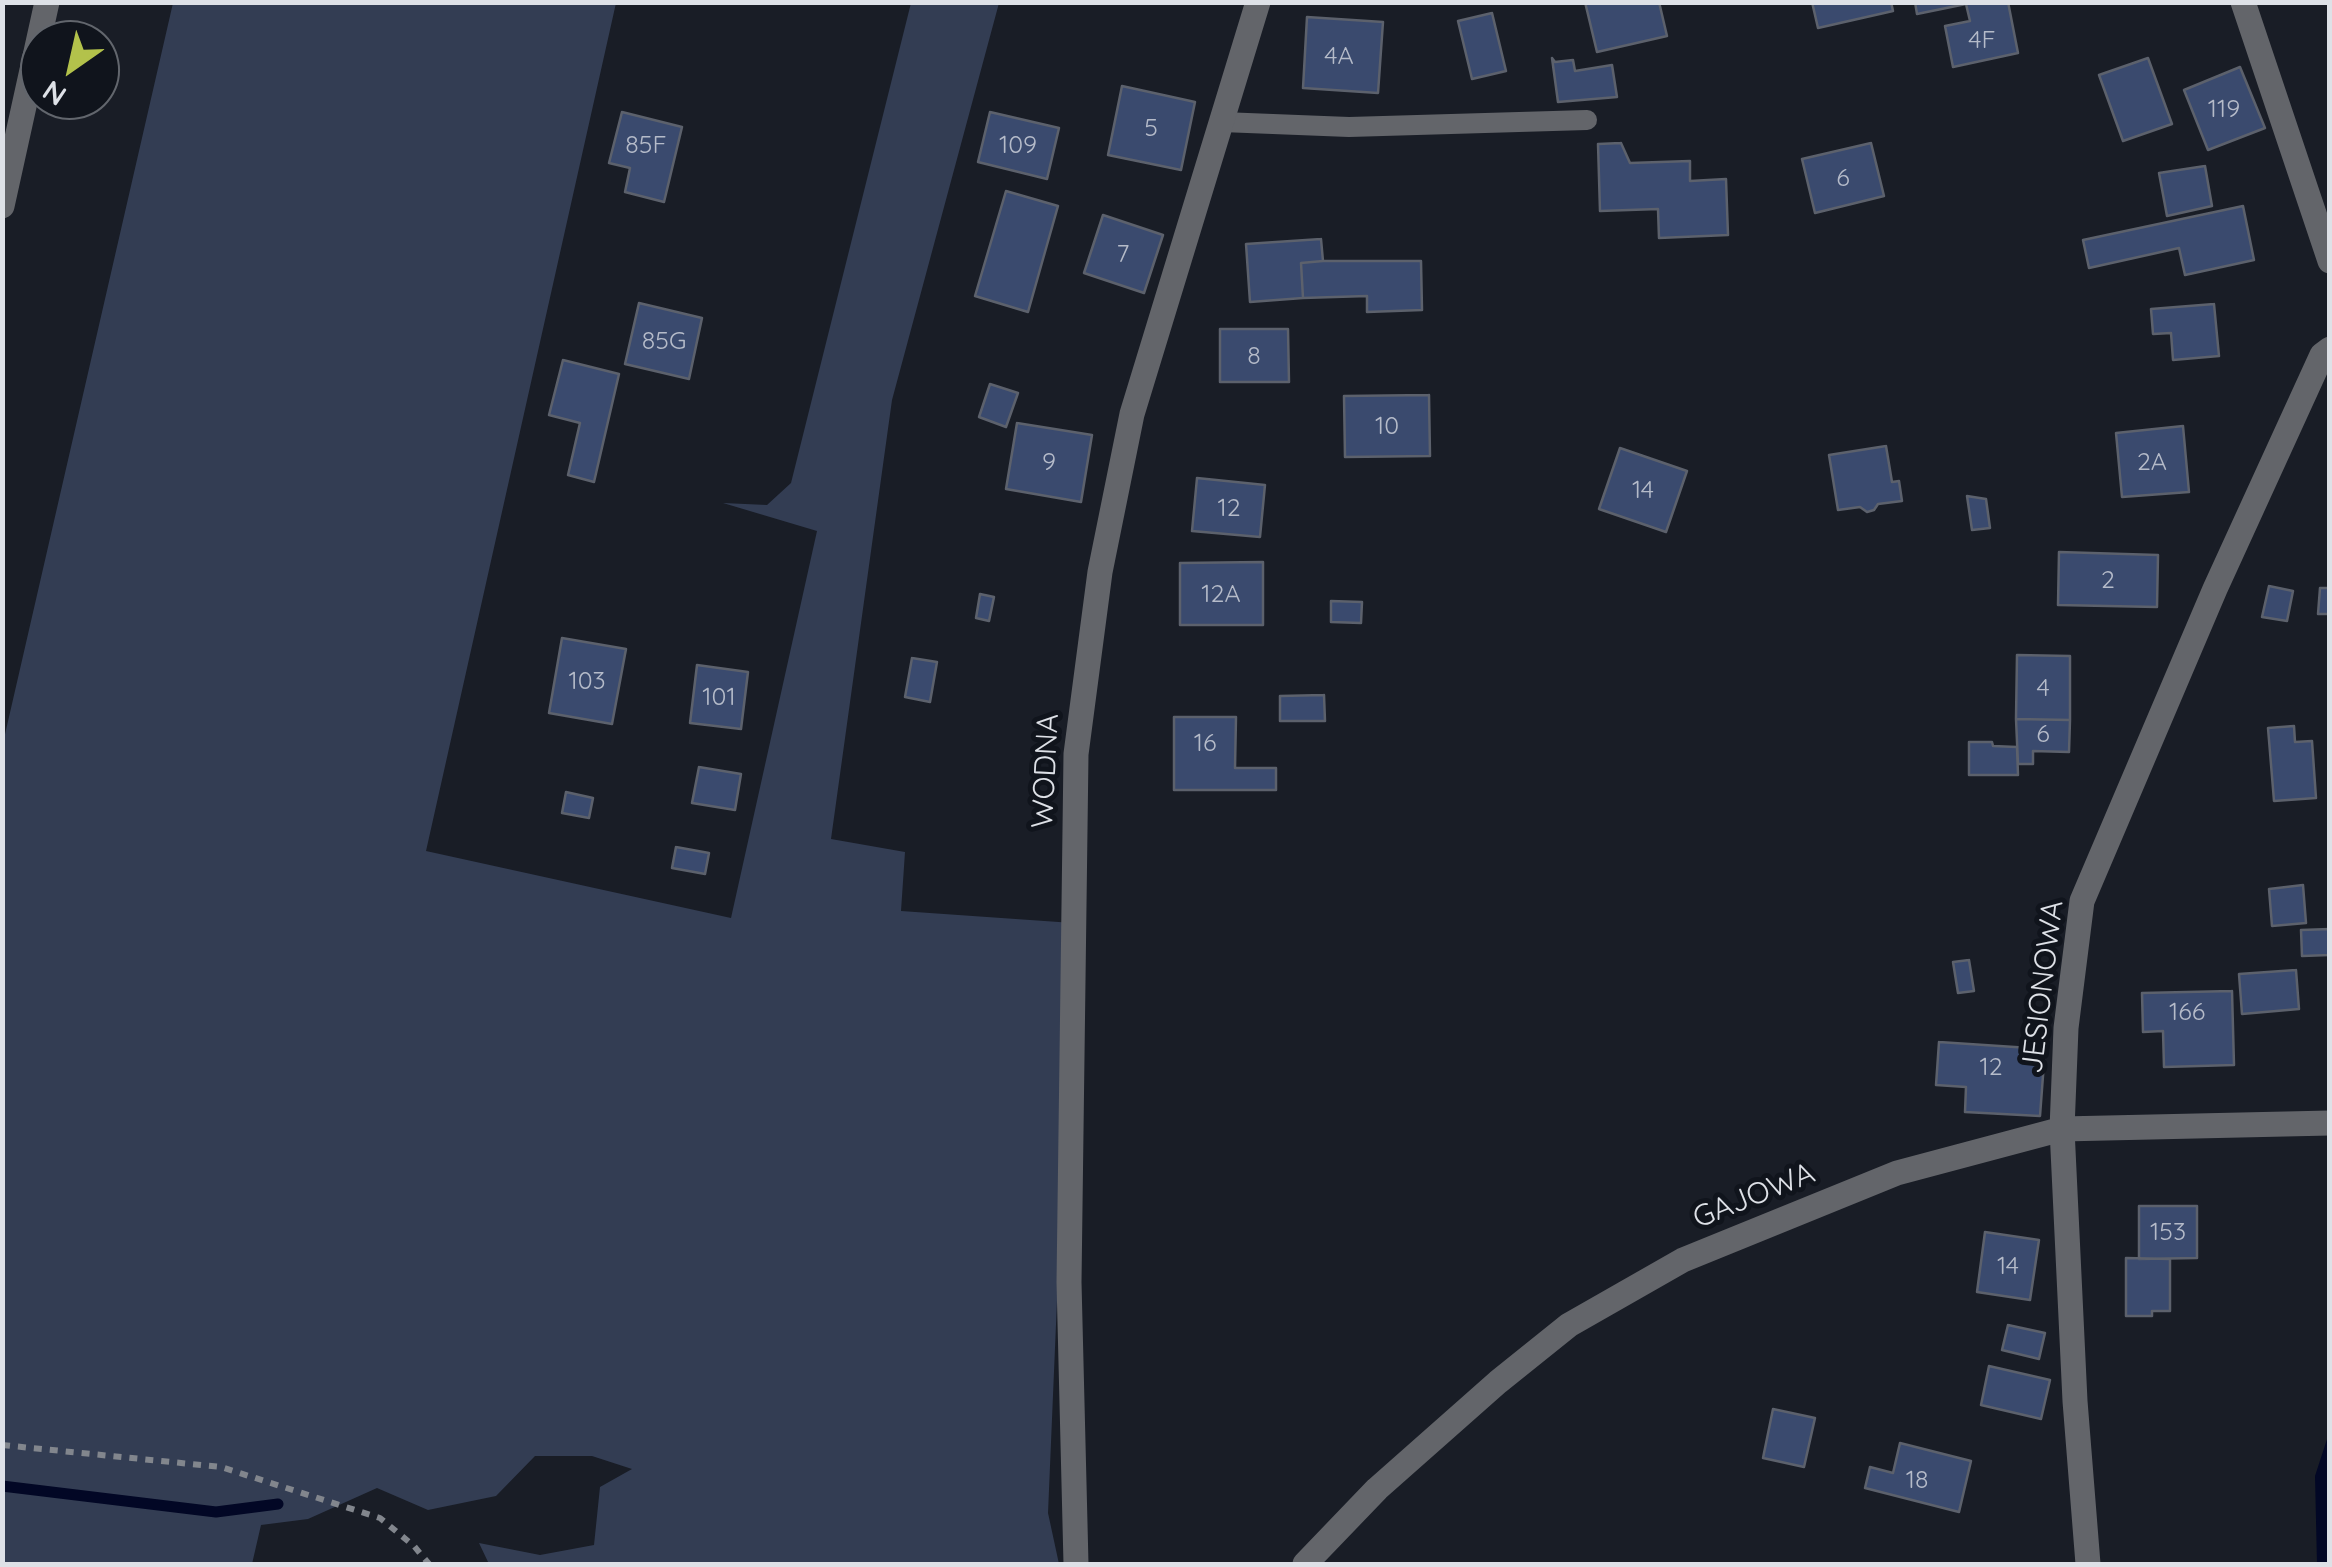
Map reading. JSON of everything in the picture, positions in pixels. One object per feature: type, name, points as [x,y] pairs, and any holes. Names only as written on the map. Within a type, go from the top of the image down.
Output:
[{"type":"street","points":[[2,206],[47,2]]},
{"type":"street","points":[[2243,2],[2330,262]]},
{"type":"street","name":"WODNA","points":[[1076,1564],[1069,1282],[1076,754],[1100,572],[1132,414],[1260,3]]},
{"type":"street","name":"JESIONOWA","points":[[2088,1564],[2075,1401],[2062,1129],[2066,1028],[2082,901],[2215,589],[2322,355],[2330,349]]},
{"type":"street","name":"GAJOWA","points":[[1305,1564],[1377,1489],[1569,1324],[1683,1260],[1897,1172],[2062,1129],[2330,1122]]},
{"type":"lane","points":[[1222,122],[1349,127],[1586,120]]},
{"type":"path","points":[[2,1445],[221,1467],[380,1518],[430,1564]]},
{"type":"shaded area","points":[[173,3],[616,3],[426,851],[731,918],[817,531],[723,503],[767,505],[791,483],[911,3],[999,3],[892,400],[831,839],[905,852],[901,911],[1073,923],[1048,1513],[1059,1564],[489,1564],[479,1543],[540,1555],[594,1545],[600,1487],[632,1469],[592,1456],[535,1456],[496,1496],[428,1510],[377,1488],[308,1519],[261,1525],[252,1564],[3,1564],[3,743]]},
{"type":"shaded area","points":[[2329,1433],[2329,1564],[2317,1564],[2315,1476]]},
{"type":"building","points":[[1585,2],[1659,2],[1667,36],[1597,52]]},
{"type":"building","points":[[1812,2],[1891,2],[1893,11],[1818,28]]},
{"type":"building","points":[[1915,2],[2008,2],[2018,53],[1953,67],[1945,26],[1970,21],[1966,4],[1917,14]]},
{"type":"building","points":[[1492,13],[1506,71],[1472,79],[1458,21]]},
{"type":"building","points":[[1307,17],[1383,22],[1378,93],[1303,88]]},
{"type":"building","points":[[1552,58],[1555,62],[1573,60],[1575,71],[1612,65],[1617,97],[1558,102]]},
{"type":"building","points":[[2148,58],[2172,124],[2123,141],[2099,75]]},
{"type":"building","points":[[2240,67],[2265,128],[2208,150],[2184,90]]},
{"type":"building","points":[[1122,86],[1195,102],[1181,170],[1108,155]]},
{"type":"building","points":[[622,112],[682,127],[664,202],[625,192],[630,168],[609,163]]},
{"type":"building","points":[[990,112],[1059,128],[1047,179],[978,162]]},
{"type":"building","points":[[1621,143],[1630,163],[1690,161],[1690,181],[1726,179],[1728,235],[1659,238],[1658,209],[1600,211],[1598,144]]},
{"type":"building","points":[[1871,143],[1884,196],[1815,213],[1802,159]]},
{"type":"building","points":[[2205,166],[2212,206],[2167,216],[2159,173]]},
{"type":"building","points":[[1006,191],[1058,206],[1028,312],[975,296]]},
{"type":"building","points":[[2243,206],[2254,260],[2185,275],[2179,248],[2089,268],[2083,240]]},
{"type":"building","points":[[1103,215],[1163,235],[1144,293],[1084,273]]},
{"type":"building","points":[[1321,239],[1323,261],[1301,263],[1303,298],[1250,302],[1246,244]]},
{"type":"building","points":[[1421,261],[1422,310],[1367,312],[1367,296],[1303,298],[1301,263]]},
{"type":"building","points":[[639,303],[702,318],[689,379],[625,364]]},
{"type":"building","points":[[2214,304],[2219,356],[2173,360],[2171,333],[2153,334],[2151,309]]},
{"type":"building","points":[[1220,329],[1288,329],[1289,382],[1220,382]]},
{"type":"building","points":[[563,360],[619,374],[594,482],[568,475],[580,423],[549,415]]},
{"type":"building","points":[[990,384],[1018,393],[1006,427],[979,417]]},
{"type":"building","points":[[1429,395],[1430,456],[1345,457],[1344,396]]},
{"type":"building","points":[[1017,423],[1092,435],[1081,502],[1006,489]]},
{"type":"building","points":[[2183,426],[2189,492],[2122,497],[2116,433]]},
{"type":"building","points":[[1886,446],[1892,482],[1899,481],[1902,501],[1878,504],[1867,512],[1860,507],[1838,510],[1829,455]]},
{"type":"building","points":[[1620,448],[1687,471],[1666,532],[1599,509]]},
{"type":"building","points":[[1197,478],[1265,485],[1260,537],[1192,531]]},
{"type":"building","points":[[1967,496],[1986,499],[1990,528],[1972,530]]},
{"type":"building","points":[[2059,552],[2158,555],[2157,607],[2058,605]]},
{"type":"building","points":[[1263,562],[1263,625],[1180,625],[1180,563]]},
{"type":"building","points":[[2269,586],[2293,591],[2287,621],[2262,617]]},
{"type":"building","points":[[2320,588],[2330,588],[2330,614],[2318,614]]},
{"type":"building","points":[[980,594],[994,597],[989,621],[976,618]]},
{"type":"building","points":[[1331,601],[1362,602],[1361,623],[1331,622]]},
{"type":"building","points":[[562,638],[626,649],[612,724],[549,713]]},
{"type":"building","points":[[2017,655],[2070,656],[2070,720],[2016,719]]},
{"type":"building","points":[[912,658],[937,662],[930,702],[905,697]]},
{"type":"building","points":[[697,665],[748,672],[741,729],[690,723]]},
{"type":"building","points":[[1324,695],[1325,721],[1280,721],[1280,696]]},
{"type":"building","points":[[1174,717],[1236,717],[1235,768],[1276,768],[1276,790],[1174,790]]},
{"type":"building","points":[[2016,719],[2070,720],[2069,752],[2033,751],[2033,764],[2018,764]]},
{"type":"building","points":[[2294,726],[2295,742],[2312,741],[2316,798],[2274,801],[2268,728]]},
{"type":"building","points":[[1969,742],[2017,747],[2018,775],[1969,775]]},
{"type":"building","points":[[699,767],[741,774],[735,810],[692,803]]},
{"type":"building","points":[[566,792],[593,798],[589,818],[562,813]]},
{"type":"building","points":[[676,847],[709,853],[705,874],[672,868]]},
{"type":"building","points":[[2303,885],[2306,923],[2272,926],[2269,889]]},
{"type":"building","points":[[2330,929],[2330,955],[2302,956],[2301,930]]},
{"type":"building","points":[[1969,960],[1974,991],[1958,993],[1953,962]]},
{"type":"building","points":[[2296,970],[2299,1009],[2242,1014],[2239,974]]},
{"type":"building","points":[[2232,991],[2234,1065],[2164,1067],[2163,1031],[2143,1032],[2142,993]]},
{"type":"building","points":[[1939,1042],[2045,1049],[2040,1116],[1965,1112],[1966,1087],[1936,1085]]},
{"type":"building","points":[[2139,1206],[2197,1206],[2197,1258],[2139,1259]]},
{"type":"building","points":[[1985,1232],[2039,1240],[2030,1300],[1977,1292]]},
{"type":"building","points":[[2126,1258],[2170,1259],[2170,1311],[2126,1316]]},
{"type":"building","points":[[2008,1325],[2045,1333],[2039,1359],[2002,1350]]},
{"type":"building","points":[[1989,1366],[2050,1380],[2041,1419],[1981,1405]]},
{"type":"building","points":[[1773,1409],[1815,1418],[1804,1467],[1763,1458]]},
{"type":"building","points":[[1900,1443],[1971,1461],[1959,1512],[1865,1488],[1870,1467],[1893,1473]]},
{"type":"waterway","points":[[2,1486],[216,1512],[278,1504]]}]
